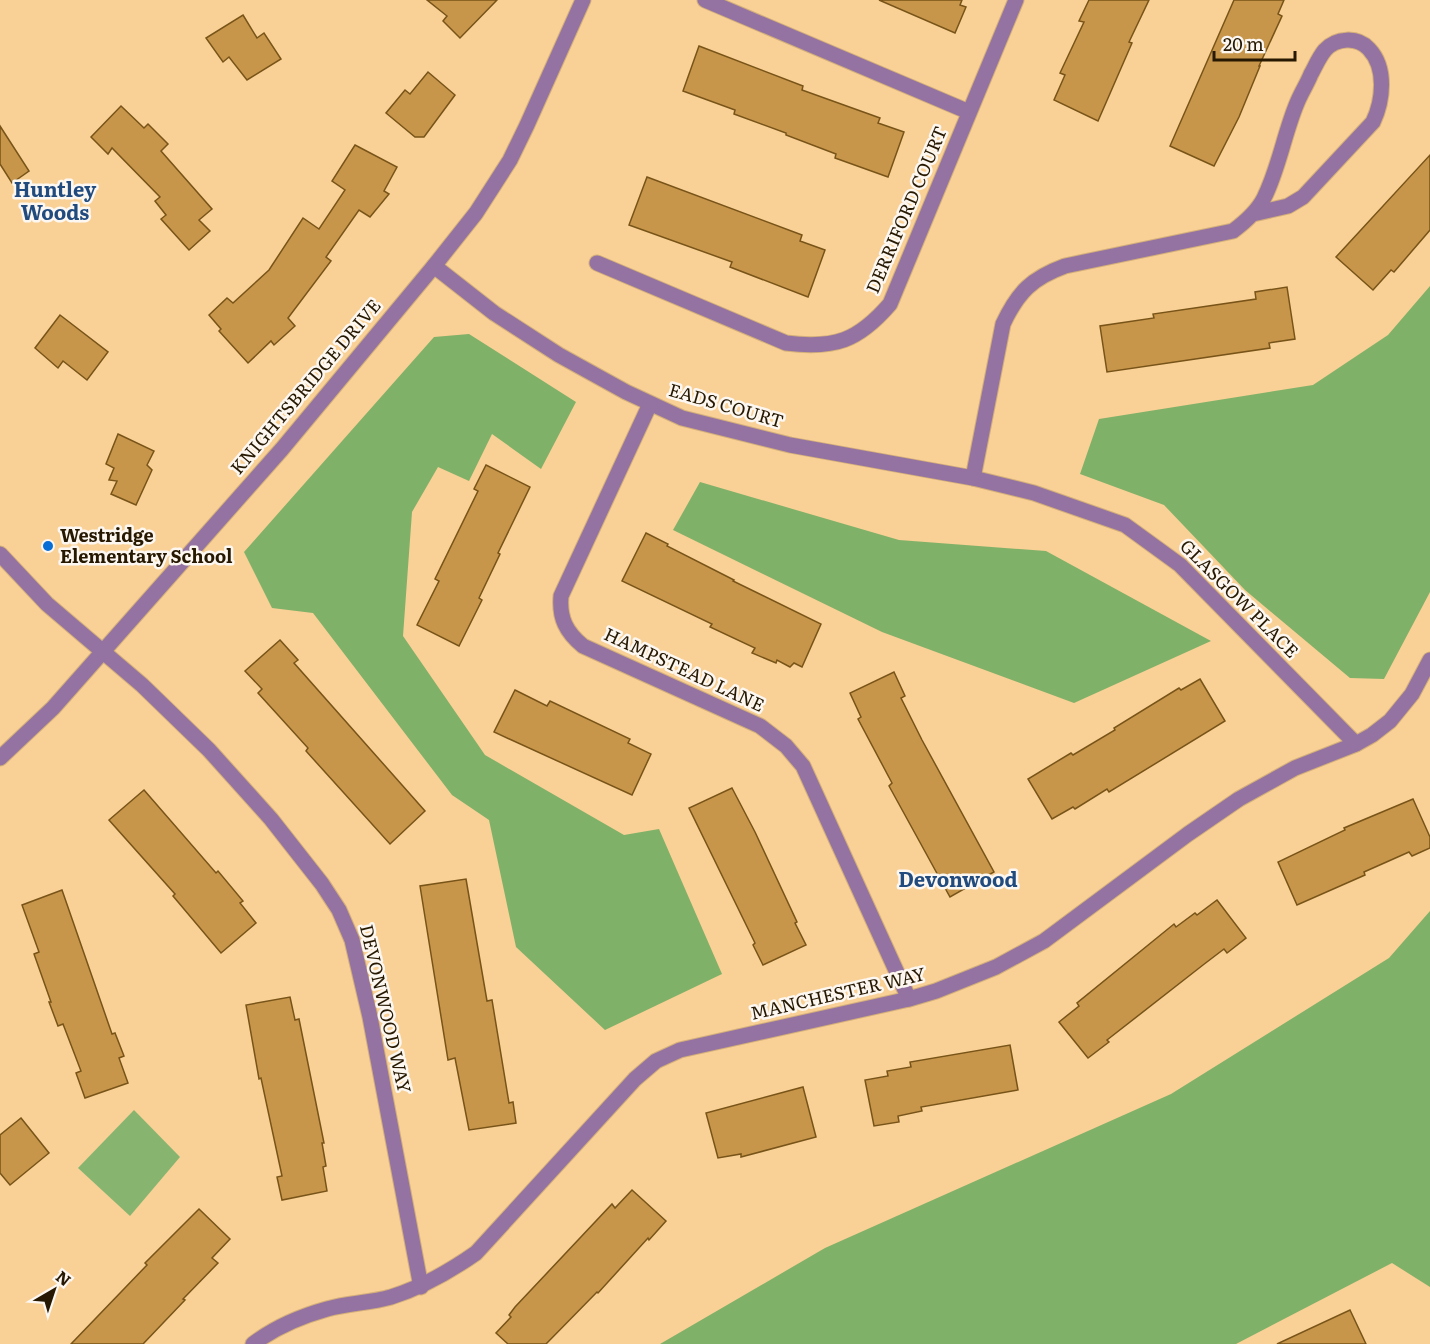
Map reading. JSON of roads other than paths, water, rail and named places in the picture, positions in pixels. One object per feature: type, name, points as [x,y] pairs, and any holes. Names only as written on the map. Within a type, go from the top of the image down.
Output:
[{"type":"street","name":"KNIGHTSBRIDGE DRIVE","points":[[0,758],[53,708],[282,448],[476,213],[510,159],[583,0]]},
{"type":"street","points":[[708,0],[969,112]]},
{"type":"street","name":"DERRIFORD COURT","points":[[597,263],[786,343],[811,346],[830,345],[853,336],[874,323],[890,304],[1016,0]]},
{"type":"street","points":[[973,478],[1003,324],[1012,303],[1028,285],[1047,272],[1065,266],[1233,231],[1253,214],[1263,201],[1297,103],[1323,52],[1331,44],[1347,39],[1361,43],[1370,50],[1377,62],[1382,88],[1380,108],[1373,122],[1302,197],[1288,206],[1253,214]]},
{"type":"street","name":"EADS COURT","points":[[434,266],[494,313],[559,355],[650,404],[682,418],[790,445],[973,478]]},
{"type":"street","name":"HAMPSTEAD LANE","points":[[650,404],[561,596],[560,610],[563,623],[572,637],[583,646],[760,726],[786,746],[803,766],[909,999]]},
{"type":"street","name":"GLASGOW PLACE","points":[[973,478],[1034,493],[1125,525],[1165,553],[1356,744]]},
{"type":"street","name":"DEVONWOOD WAY","points":[[0,554],[47,604],[142,685],[216,758],[271,819],[322,884],[339,910],[352,940],[370,1017],[421,1287]]},
{"type":"street","name":"MANCHESTER WAY","points":[[253,1344],[290,1322],[327,1309],[389,1298],[421,1287],[445,1275],[476,1253],[635,1079],[656,1061],[680,1050],[936,991],[996,967],[1044,941],[1239,799],[1295,768],[1356,744],[1372,735],[1390,721],[1413,694],[1430,660]]},
{"type":"place","name":"Westridge Elementary School","points":[[48,546]]},
{"type":"district","name":"Huntley Woods","points":[[55,202]]},
{"type":"district","name":"Devonwood","points":[[958,880]]}]
